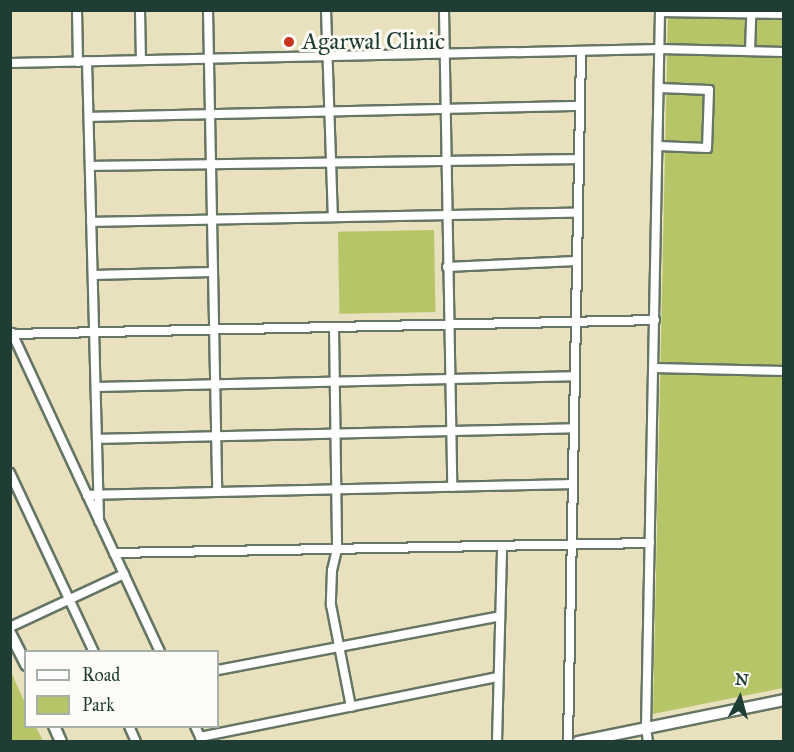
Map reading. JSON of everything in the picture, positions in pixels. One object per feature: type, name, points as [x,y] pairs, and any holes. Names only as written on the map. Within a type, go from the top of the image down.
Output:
[{"type":"street","points":[[77,10],[88,117],[99,520]]},
{"type":"street","points":[[140,10],[141,60]]},
{"type":"street","points":[[208,10],[217,492]]},
{"type":"street","points":[[326,10],[333,217]]},
{"type":"street","points":[[444,10],[452,487]]},
{"type":"street","points":[[648,741],[646,728],[660,11],[783,14]]},
{"type":"street","points":[[750,51],[751,13]]},
{"type":"street","points":[[10,63],[660,49],[783,52]]},
{"type":"street","points":[[568,741],[572,428],[581,51]]},
{"type":"street","points":[[658,146],[707,148],[709,90],[659,88]]},
{"type":"street","points":[[88,117],[580,106]]},
{"type":"street","points":[[90,166],[579,159]]},
{"type":"street","points":[[91,222],[577,213]]},
{"type":"street","points":[[447,267],[576,261]]},
{"type":"street","points":[[93,275],[212,272]]},
{"type":"street","points":[[160,650],[11,333],[655,320]]},
{"type":"street","points":[[334,327],[337,549],[332,570],[331,605],[351,707]]},
{"type":"street","points":[[654,368],[783,371]]},
{"type":"street","points":[[96,387],[573,376]]},
{"type":"street","points":[[97,439],[572,428]]},
{"type":"street","points":[[10,473],[94,650]]},
{"type":"street","points":[[87,495],[571,484]]},
{"type":"street","points":[[114,553],[650,543]]},
{"type":"street","points":[[496,741],[502,546]]},
{"type":"street","points":[[10,627],[124,573]]},
{"type":"street","points":[[219,670],[500,616]]},
{"type":"street","points":[[10,633],[24,661]]},
{"type":"street","points":[[201,739],[498,677]]},
{"type":"street","points":[[578,741],[783,700]]},
{"type":"green space","points":[[668,11],[783,11],[783,688],[653,714]]},
{"type":"green space","points":[[434,230],[435,312],[339,314],[338,232]]},
{"type":"green space","points":[[10,670],[24,701],[24,728],[36,728],[43,741],[11,741]]},
{"type":"place","name":"Agarwal Clinic","points":[[289,42]]}]
